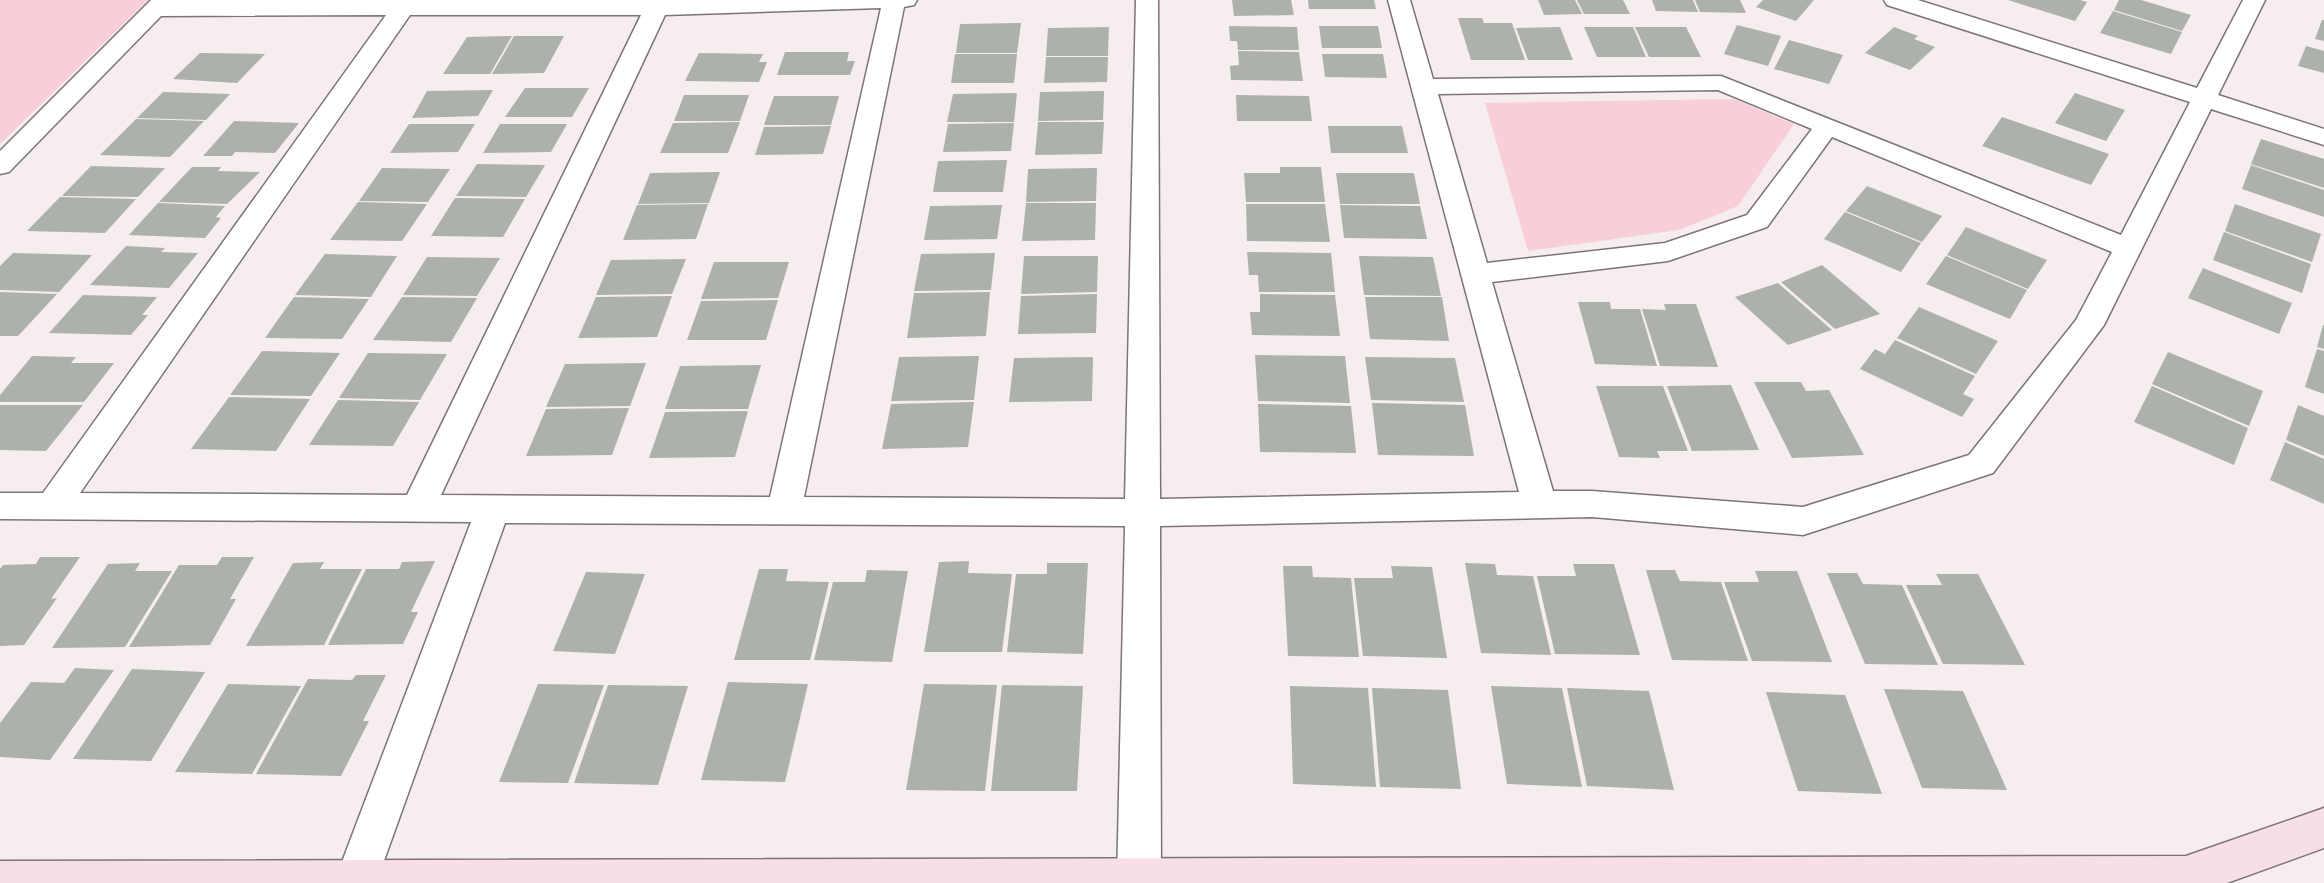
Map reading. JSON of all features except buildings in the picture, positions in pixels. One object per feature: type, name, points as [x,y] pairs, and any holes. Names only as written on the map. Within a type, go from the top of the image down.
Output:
[{"type":"street","points":[[784,510],[894,0]]},
{"type":"street","points":[[0,166],[159,4],[658,4],[906,0]]},
{"type":"street","points":[[1139,881],[1147,0]]},
{"type":"street","points":[[1398,0],[1540,505]]},
{"type":"street","points":[[1895,0],[1934,5],[2204,100],[2324,136]]},
{"type":"street","points":[[0,506],[1142,513],[1592,504],[1803,521],[1981,464],[2089,325],[2254,0]]},
{"type":"street","points":[[52,507],[405,4]]},
{"type":"street","points":[[417,508],[658,4]]},
{"type":"street","points":[[1423,87],[1721,83],[2128,248]]},
{"type":"street","points":[[1476,274],[1668,252],[1757,221],[1827,126]]},
{"type":"street","points":[[355,881],[494,509]]},
{"type":"street","points":[[0,882],[2186,877],[2324,828]]},
{"type":"shaded area","points":[[0,0],[148,0],[0,144]]},
{"type":"shaded area","points":[[1734,99],[1794,124],[1738,206],[1679,230],[1528,251],[1485,103]]}]
